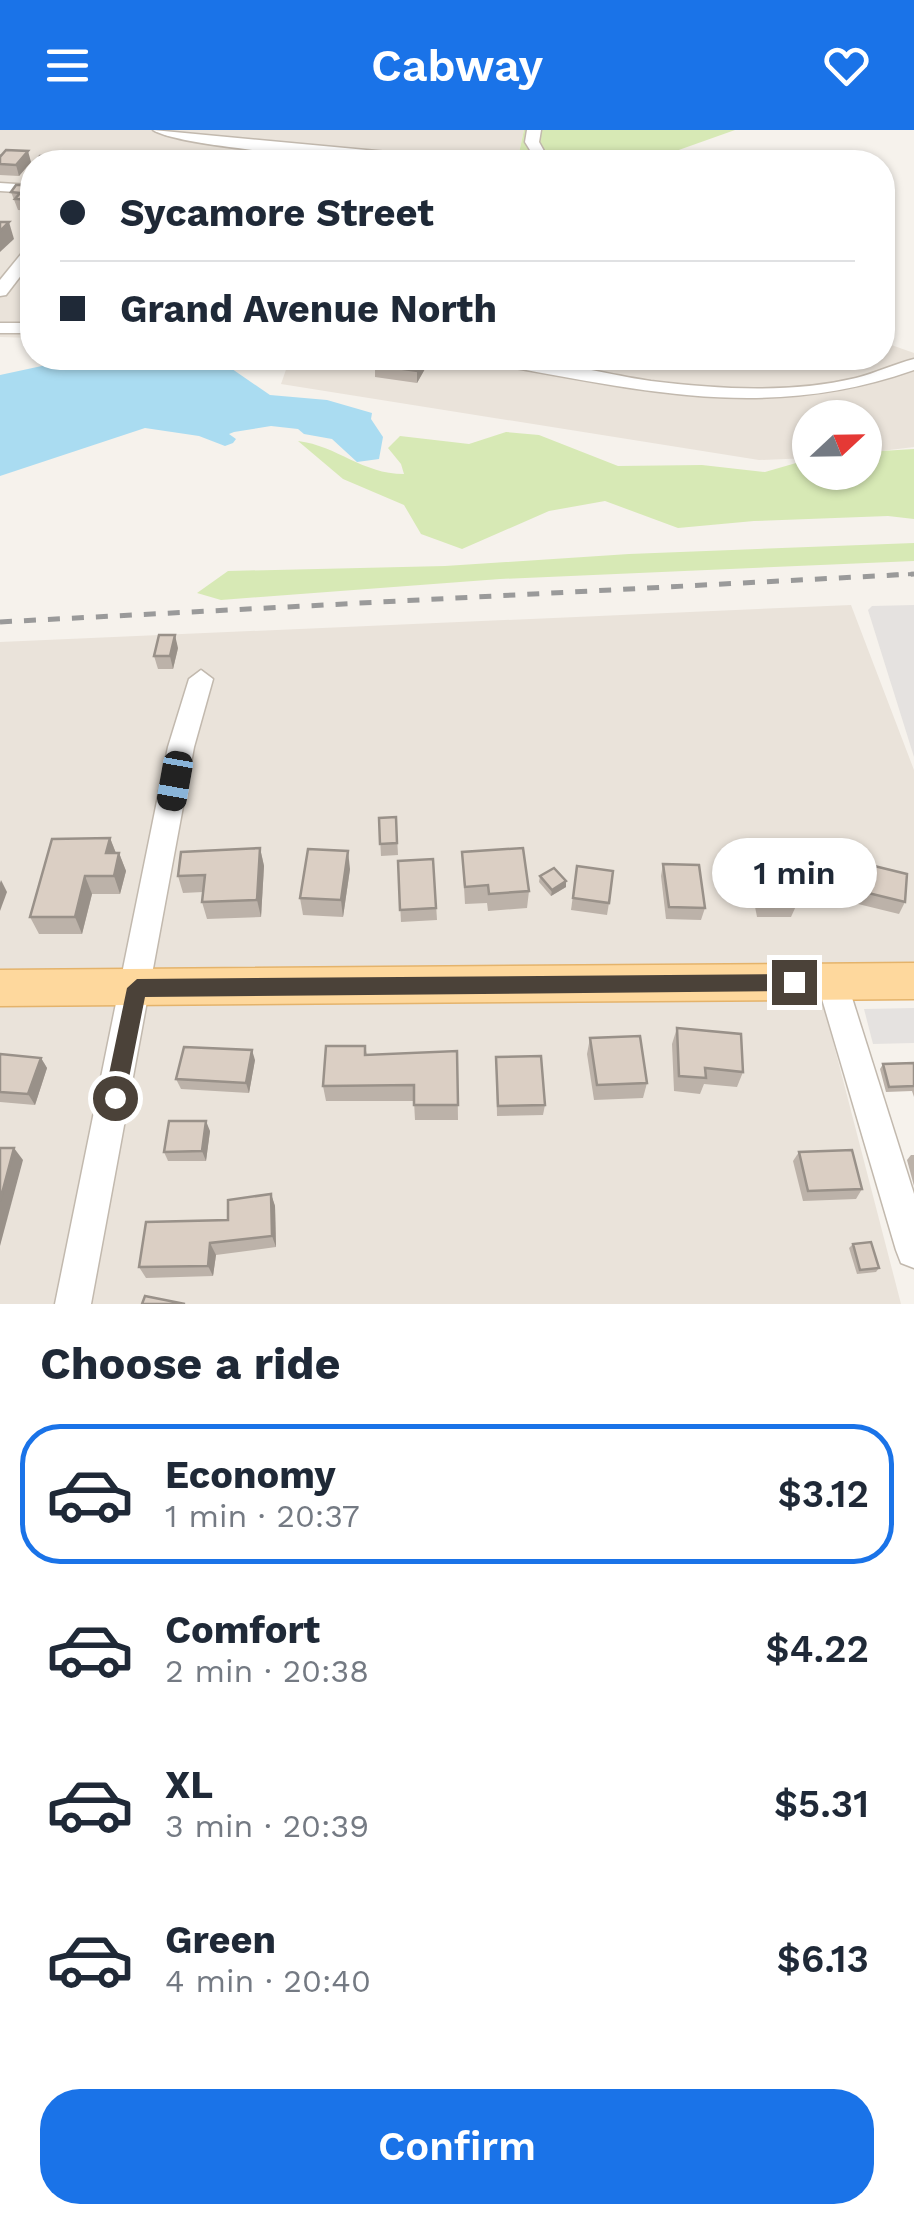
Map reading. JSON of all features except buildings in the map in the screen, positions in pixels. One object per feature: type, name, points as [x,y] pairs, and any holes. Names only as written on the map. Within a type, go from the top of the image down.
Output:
[{"type":"main road","points":[[0,988],[914,982]]},
{"type":"street","points":[[160,130],[223,141],[321,150]]},
{"type":"street","points":[[0,291],[20,266]]},
{"type":"street","points":[[606,370],[708,394],[761,396],[859,384],[914,364]]},
{"type":"street","points":[[73,1304],[181,747],[201,679]]},
{"type":"street","points":[[832,982],[914,1250]]},
{"type":"shaded area","points":[[0,130],[524,130],[520,150],[20,150],[20,338],[0,337]]},
{"type":"shaded area","points":[[895,346],[914,353],[914,447],[882,451],[882,400],[792,400],[792,459],[759,460],[281,384],[286,370],[895,370]]},
{"type":"shaded area","points":[[851,605],[914,770],[914,965],[813,964],[901,1304],[0,1304],[0,642]]},
{"type":"shaded area","points":[[914,605],[914,757],[868,610],[872,606]]},
{"type":"shaded area","points":[[914,1008],[914,1043],[873,1044],[864,1009]]},
{"type":"green space","points":[[524,130],[735,130],[679,150],[520,150]]},
{"type":"green space","points":[[506,432],[539,435],[618,466],[702,465],[765,472],[792,464],[792,490],[882,490],[882,451],[914,449],[914,519],[888,516],[754,521],[678,528],[605,501],[549,511],[462,549],[421,534],[404,505],[343,479],[298,441],[326,448],[375,470],[404,474],[388,448],[400,436],[469,444]]},
{"type":"green space","points":[[914,543],[914,561],[500,579],[221,600],[197,593],[228,571],[445,566]]},
{"type":"water","points":[[23,370],[234,370],[270,395],[327,400],[372,413],[371,419],[383,437],[379,459],[357,462],[332,439],[304,434],[298,429],[271,426],[234,432],[229,434],[236,439],[225,446],[199,436],[145,428],[0,476],[0,375]]},
{"type":"railway","points":[[0,622],[914,574],[888,575]]},
{"type":"route","points":[[115,1098],[137,988],[794,982]]}]
